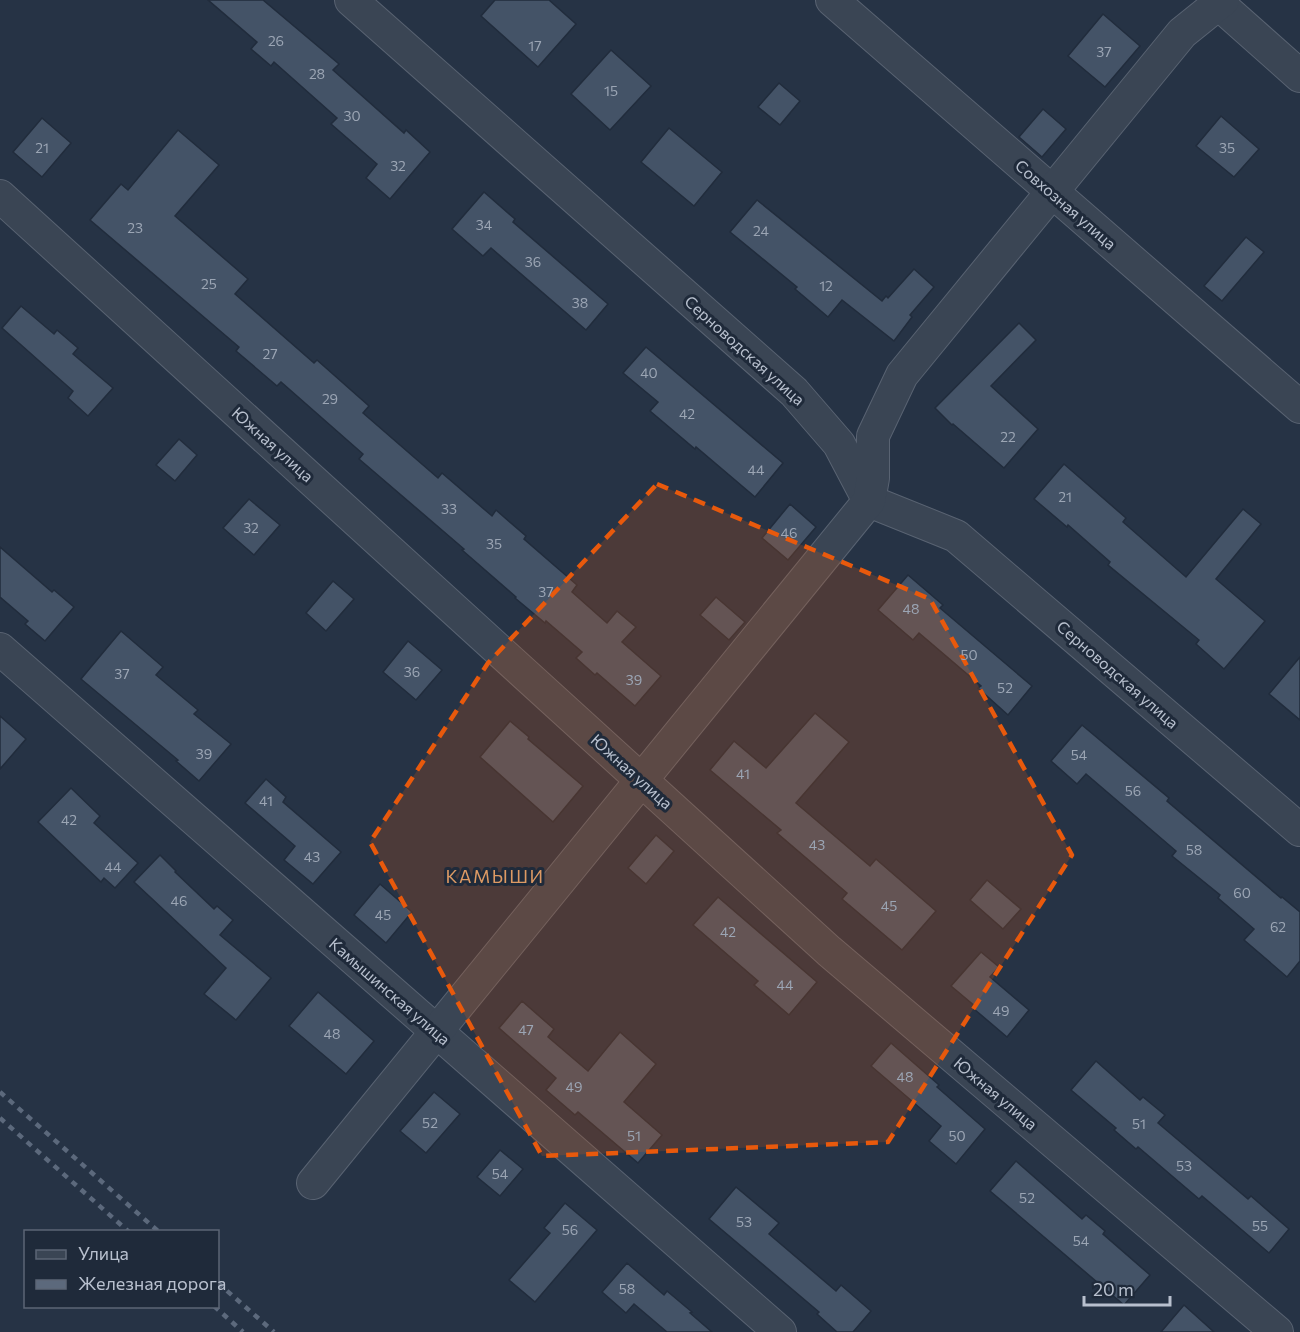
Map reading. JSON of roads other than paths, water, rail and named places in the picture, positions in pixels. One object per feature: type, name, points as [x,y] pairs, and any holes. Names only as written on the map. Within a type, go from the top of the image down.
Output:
[{"type":"street","name":"Серноводская улица","points":[[351,0],[794,392],[839,444],[869,501],[956,536],[1300,830]]},
{"type":"street","name":"Совхозная улица","points":[[832,0],[1300,407]]},
{"type":"street","points":[[1180,0],[1186,8],[1182,33]]},
{"type":"street","points":[[313,1183],[869,501],[873,478],[873,436],[902,375],[1182,33],[1221,2],[1300,76]]},
{"type":"street","name":"Южная улица","points":[[0,196],[829,951],[1277,1332]]},
{"type":"street","name":"Камышинская улица","points":[[0,649],[780,1332]]},
{"type":"railway","points":[[0,1092],[157,1230]]},
{"type":"railway","points":[[0,1118],[127,1230]]},
{"type":"railway","points":[[219,1284],[274,1332]]},
{"type":"railway","points":[[216,1308],[243,1332]]},
{"type":"district","name":"КАМЫШИ","points":[[495,876]]}]
